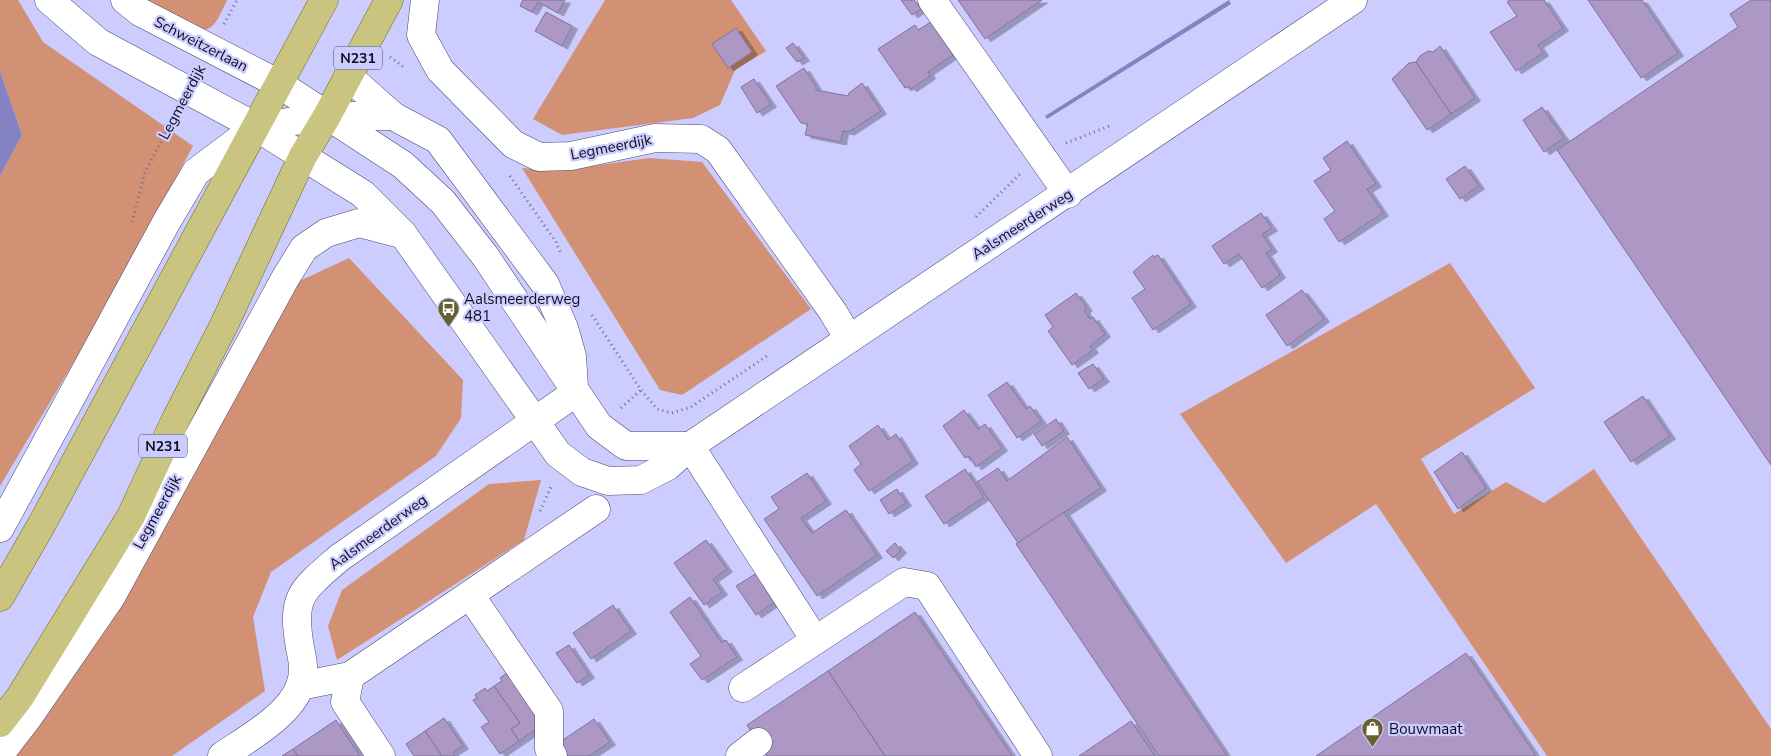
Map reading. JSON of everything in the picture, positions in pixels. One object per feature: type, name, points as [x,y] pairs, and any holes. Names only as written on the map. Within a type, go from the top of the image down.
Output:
[{"type":"main road","points":[[0,597],[43,522],[324,0]]},
{"type":"main road","name":"Legmeerdijk","points":[[0,724],[20,697],[131,516],[175,421],[224,325],[303,156],[327,116],[389,0]]},
{"type":"street","points":[[49,0],[98,42],[256,127]]},
{"type":"street","name":"Schweitzerlaan","points":[[125,0],[140,12],[210,50],[279,84],[327,116]]},
{"type":"street","name":"Legmeerdijk","points":[[425,0],[421,35],[440,70],[512,144],[539,157],[571,156],[655,138],[701,139],[718,150],[833,312],[849,339]]},
{"type":"street","points":[[932,0],[1068,194]]},
{"type":"street","name":"Aalsmeerderweg","points":[[256,127],[362,194],[403,234],[558,454],[582,472],[608,481],[641,480],[668,466],[690,446],[1068,194],[1353,0]]},
{"type":"street","points":[[348,76],[393,116],[438,140],[546,284],[564,328],[572,356],[575,394]]},
{"type":"street","points":[[0,528],[167,221],[196,172],[256,127],[327,116],[393,116]]},
{"type":"street","points":[[327,116],[403,164],[443,202],[484,256],[575,394],[599,426],[626,446],[690,446],[815,640]]},
{"type":"street","name":"Legmeerdijk","points":[[0,754],[27,719],[111,597],[286,277],[304,248],[326,233],[359,223],[403,234]]},
{"type":"street","name":"Aalsmeerderweg","points":[[230,754],[287,708],[300,686],[304,667],[296,624],[298,602],[312,582],[339,558],[575,394]]},
{"type":"street","points":[[300,686],[350,676],[596,509]]},
{"type":"street","points":[[743,688],[904,582],[927,586],[1038,756]]},
{"type":"street","points":[[470,595],[550,711],[549,749],[553,756]]},
{"type":"street","points":[[350,676],[345,702],[380,756]]},
{"type":"path","name":"Legmeerdijk","points":[[210,50],[237,0]]},
{"type":"path","name":"Legmeerdijk","points":[[130,230],[145,172],[188,89]]},
{"type":"path","points":[[641,390],[657,409],[672,413],[691,407],[770,354]]},
{"type":"shaded area","points":[[0,0],[18,0],[43,42],[193,146],[97,323],[0,486],[0,176],[22,135],[0,71]]},
{"type":"shaded area","points":[[144,0],[227,0],[216,22],[204,30],[186,26],[176,21]]},
{"type":"shaded area","points":[[605,0],[731,0],[766,51],[735,70],[720,105],[693,118],[562,135],[533,119]]},
{"type":"shaded area","points":[[1229,0],[1231,4],[1047,119],[1045,116]]},
{"type":"shaded area","points":[[0,71],[22,135],[0,176]]},
{"type":"shaded area","points":[[649,158],[702,162],[811,309],[682,395],[660,390],[522,168],[557,171]]},
{"type":"shaded area","points":[[349,258],[463,380],[461,418],[436,456],[271,572],[253,617],[265,691],[172,756],[14,756],[291,285]]},
{"type":"shaded area","points":[[1450,263],[1535,388],[1421,459],[1454,514],[1506,482],[1544,503],[1594,469],[1771,729],[1771,756],[1547,756],[1376,504],[1286,563],[1180,414]]},
{"type":"shaded area","points":[[541,480],[524,540],[337,660],[328,626],[342,590],[489,484]]},
{"type":"building","points":[[523,0],[565,0],[558,13],[538,2],[532,12],[520,6]]},
{"type":"building","points":[[901,0],[914,0],[921,9],[912,15]]},
{"type":"building","points":[[958,0],[1042,0],[985,39]]},
{"type":"building","points":[[1510,0],[1544,0],[1563,28],[1538,45],[1543,53],[1516,71],[1490,32],[1517,16],[1507,2]]},
{"type":"building","points":[[1588,0],[1642,0],[1678,53],[1641,78]]},
{"type":"building","points":[[1751,0],[1771,0],[1771,465],[1557,150],[1738,27],[1730,14]]},
{"type":"building","points":[[546,12],[572,26],[562,46],[535,31]]},
{"type":"building","points":[[931,22],[953,55],[928,72],[930,76],[911,89],[909,86],[905,88],[878,49],[915,25],[918,30]]},
{"type":"building","points":[[736,28],[752,52],[728,68],[712,44]]},
{"type":"building","points":[[793,43],[804,58],[797,62],[786,48]]},
{"type":"building","points":[[1440,46],[1475,98],[1451,114],[1416,62],[1420,56],[1428,51],[1433,52]]},
{"type":"building","points":[[1416,62],[1451,114],[1427,130],[1392,79],[1409,63]]},
{"type":"building","points":[[804,68],[816,90],[848,96],[849,93],[862,83],[881,111],[849,132],[843,131],[841,142],[805,135],[808,124],[801,123],[776,86]]},
{"type":"building","points":[[754,79],[771,104],[757,113],[741,87]]},
{"type":"building","points":[[1542,107],[1564,138],[1544,152],[1523,120]]},
{"type":"building","points":[[1347,141],[1376,184],[1367,189],[1383,213],[1339,242],[1324,219],[1335,211],[1314,181],[1331,170],[1323,158]]},
{"type":"building","points":[[1465,166],[1479,186],[1460,199],[1446,179]]},
{"type":"building","points":[[1261,213],[1272,228],[1262,234],[1272,249],[1266,253],[1280,275],[1262,288],[1239,254],[1224,264],[1212,246]]},
{"type":"building","points":[[1153,255],[1154,257],[1158,255],[1191,304],[1153,330],[1132,298],[1145,289],[1133,272]]},
{"type":"building","points":[[1302,290],[1324,319],[1287,346],[1266,315]]},
{"type":"building","points":[[1076,293],[1087,308],[1084,310],[1090,319],[1093,317],[1105,334],[1090,346],[1093,350],[1072,365],[1048,331],[1053,327],[1045,315]]},
{"type":"building","points":[[1093,364],[1104,379],[1089,389],[1078,373]]},
{"type":"building","points":[[1007,382],[1026,409],[1030,406],[1041,421],[1017,438],[988,395]]},
{"type":"building","points":[[1643,396],[1670,436],[1631,462],[1604,422]]},
{"type":"building","points":[[964,410],[978,429],[985,424],[1002,448],[976,467],[969,456],[965,458],[943,426]]},
{"type":"building","points":[[1056,419],[1064,431],[1042,446],[1034,434]]},
{"type":"building","points":[[878,425],[888,440],[896,434],[913,461],[869,491],[854,470],[861,464],[849,446]]},
{"type":"building","points":[[1067,437],[1101,488],[1018,543],[977,482],[998,468],[1007,481]]},
{"type":"building","points":[[1462,452],[1486,488],[1458,509],[1434,472]]},
{"type":"building","points":[[965,469],[984,497],[944,524],[925,496]]},
{"type":"building","points":[[807,473],[826,501],[801,518],[812,533],[846,510],[877,555],[817,596],[764,519],[779,509],[771,497]]},
{"type":"building","points":[[897,489],[906,503],[889,514],[880,500]]},
{"type":"building","points":[[1064,512],[1227,756],[1159,756],[1016,544]]},
{"type":"building","points":[[706,540],[727,569],[713,579],[722,592],[704,605],[674,563]]},
{"type":"building","points":[[895,543],[901,550],[893,558],[886,551]]},
{"type":"building","points":[[757,573],[776,601],[756,615],[736,586]]},
{"type":"building","points":[[690,597],[721,642],[726,640],[737,657],[702,680],[690,664],[701,656],[670,612]]},
{"type":"building","points":[[613,605],[631,631],[591,659],[573,633]]},
{"type":"building","points":[[915,612],[1012,756],[885,756],[828,671]]},
{"type":"building","points":[[569,645],[589,675],[577,683],[556,653]]},
{"type":"building","points":[[1466,653],[1536,756],[1316,756]]},
{"type":"building","points":[[510,671],[543,713],[541,726],[519,741],[511,729],[520,723],[494,686],[502,681],[500,678]]},
{"type":"building","points":[[828,671],[885,756],[767,756],[747,725]]},
{"type":"building","points":[[494,686],[520,723],[511,729],[519,741],[500,754],[481,727],[489,722],[473,700],[477,698],[475,695],[485,688],[487,691]]},
{"type":"building","points":[[444,718],[463,746],[453,752],[455,756],[442,756],[425,731]]},
{"type":"building","points":[[594,719],[610,742],[589,756],[565,756],[557,744]]},
{"type":"building","points":[[336,720],[360,756],[298,756],[293,749]]},
{"type":"building","points":[[1131,721],[1155,756],[1079,756]]},
{"type":"building","points":[[425,731],[442,756],[414,756],[406,744]]},
{"type":"building","points":[[293,749],[298,756],[282,756]]},
{"type":"place","name":"Aalsmeerderweg 481","points":[[448,327]]},
{"type":"place","name":"Bouwmaat","points":[[1373,748]]}]
